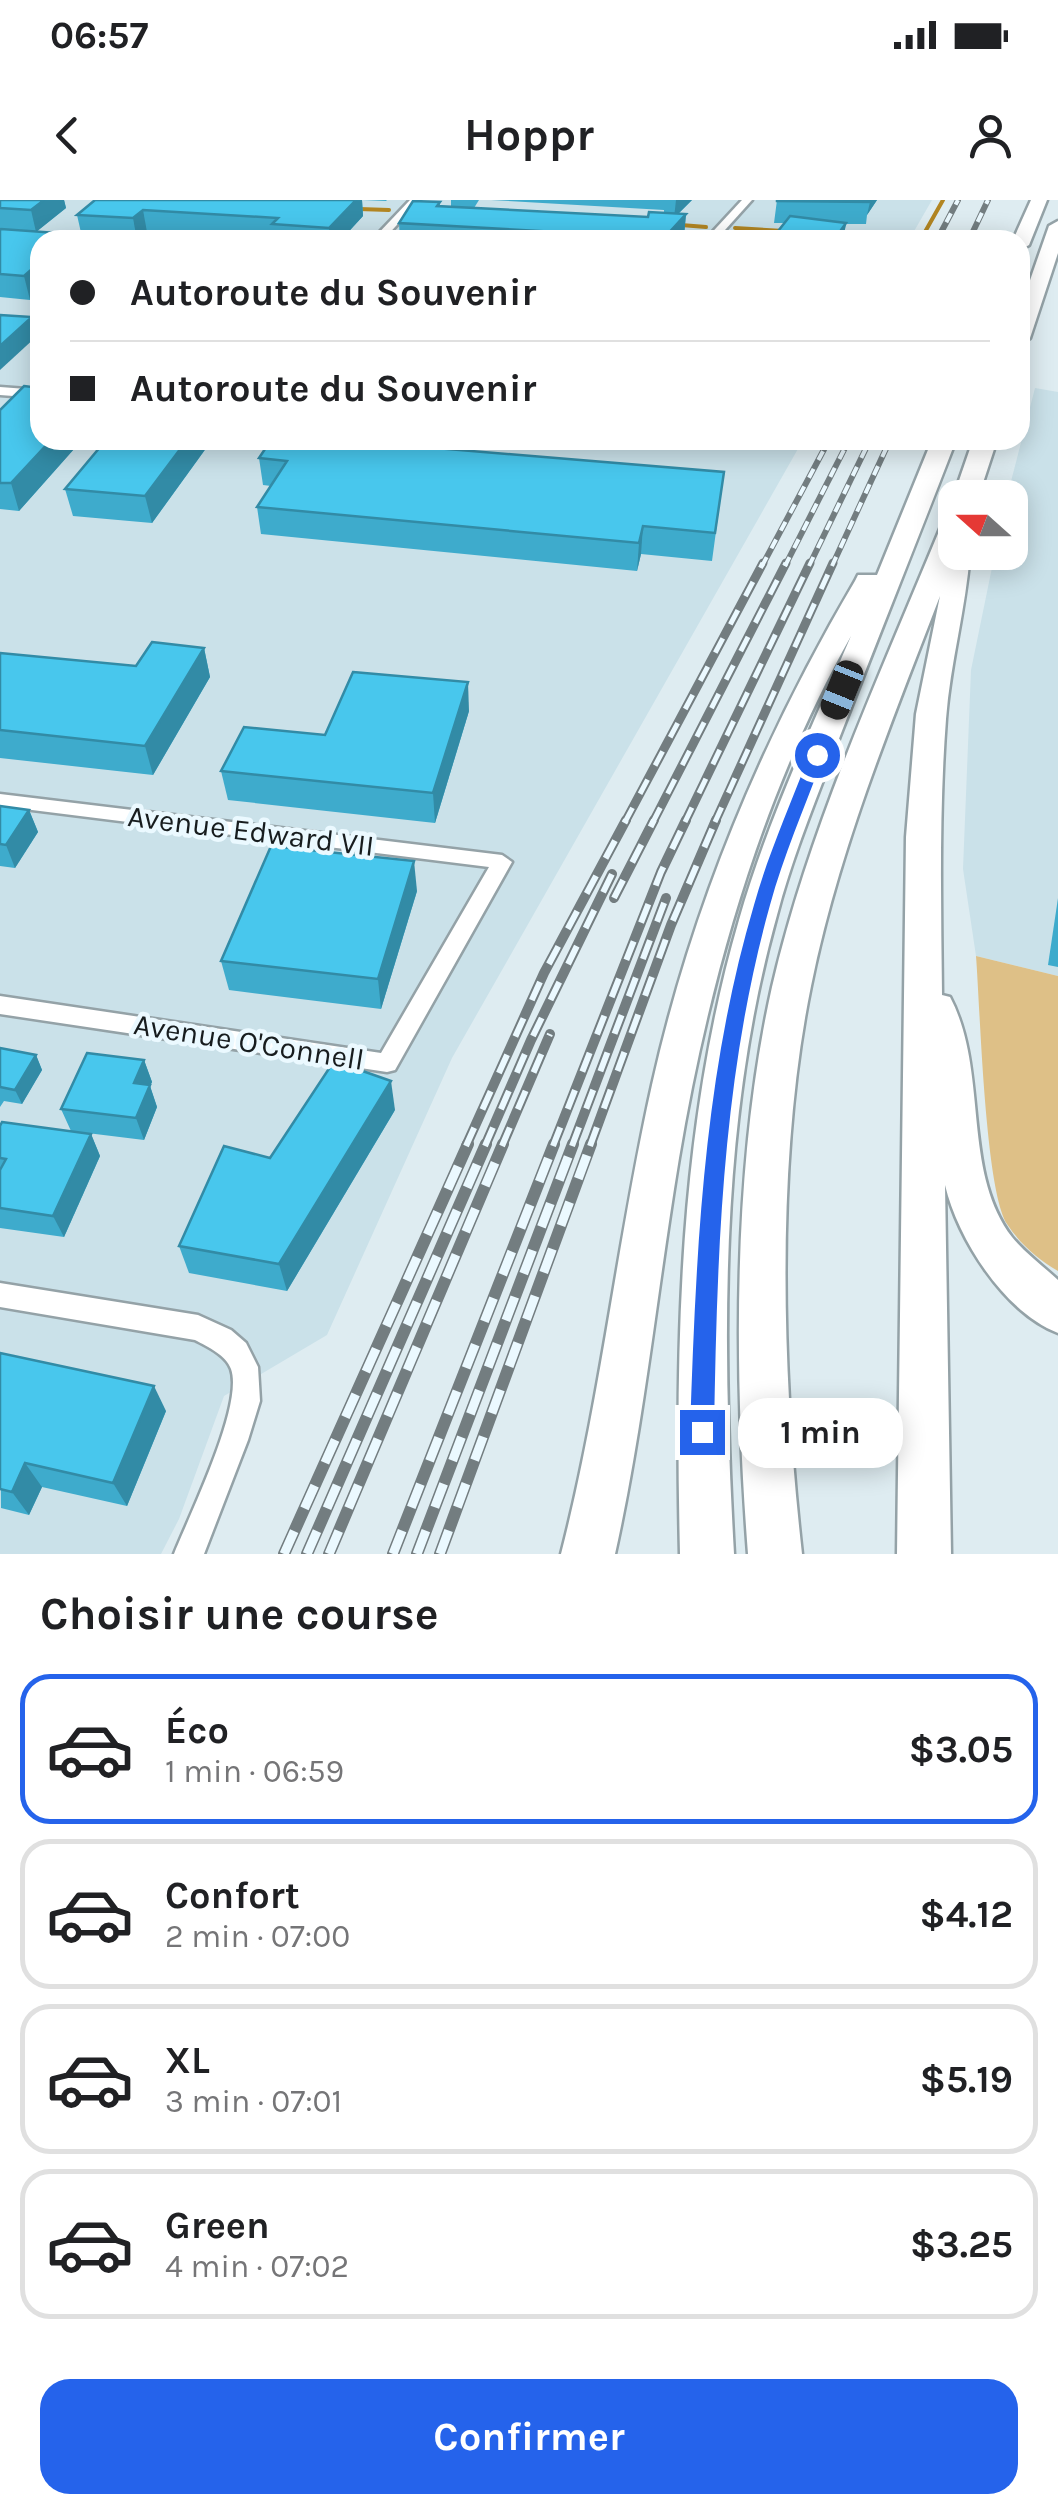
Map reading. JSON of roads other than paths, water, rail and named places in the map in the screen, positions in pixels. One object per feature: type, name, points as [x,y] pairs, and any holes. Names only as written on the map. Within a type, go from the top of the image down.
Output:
[{"type":"highway","points":[[1026,230],[1038,200]]},
{"type":"highway","points":[[1030,309],[1058,226]]},
{"type":"highway","points":[[707,1554],[702,1373],[706,1254],[716,1126],[736,1009],[751,941],[786,832],[940,450]]},
{"type":"highway","points":[[971,480],[982,450]]},
{"type":"highway","points":[[588,1554],[611,1448],[658,1154],[681,1044],[710,938],[748,829],[822,656],[926,487]]},
{"type":"highway","points":[[775,1554],[766,1411],[766,1267],[771,1144],[784,1030],[801,947],[825,868],[938,569]]},
{"type":"highway","points":[[924,1554],[923,956],[928,746],[957,570]]},
{"type":"highway","points":[[923,956],[953,1074],[963,1170],[974,1213],[997,1253],[1058,1311]]},
{"type":"street","points":[[387,230],[416,200]]},
{"type":"street","points":[[719,230],[747,200]]},
{"type":"street","points":[[0,391],[30,393]]},
{"type":"street","name":"Avenue Edward VII","points":[[0,800],[502,862]]},
{"type":"street","name":"Avenue O'Connell","points":[[0,1005],[386,1063],[502,862]]},
{"type":"street","points":[[0,1295],[198,1328],[228,1342],[239,1355],[248,1377],[247,1404],[189,1554]]},
{"type":"waterway","points":[[926,230],[943,200]]},
{"type":"waterway","points":[[359,209],[389,210]]},
{"type":"waterway","points":[[681,225],[706,227]]},
{"type":"waterway","points":[[735,228],[767,230]]},
{"type":"railway","points":[[942,230],[958,200]]},
{"type":"railway","points":[[974,230],[988,200]]},
{"type":"railway","points":[[762,566],[824,450]]},
{"type":"railway","points":[[785,566],[844,450]]},
{"type":"railway","points":[[809,566],[865,450]]},
{"type":"railway","points":[[832,566],[885,450]]},
{"type":"railway","points":[[625,822],[763,563]]},
{"type":"railway","points":[[653,822],[786,563]]},
{"type":"railway","points":[[685,822],[810,563]]},
{"type":"railway","points":[[715,822],[833,563]]},
{"type":"railway","points":[[466,1146],[544,973],[626,820]]},
{"type":"railway","points":[[614,898],[654,820]]},
{"type":"railway","points":[[553,1146],[661,872],[686,820]]},
{"type":"railway","points":[[590,1146],[671,925],[716,820]]},
{"type":"railway","points":[[485,1146],[531,1040],[612,874]]},
{"type":"railway","points":[[572,1146],[666,898]]},
{"type":"railway","points":[[502,1146],[550,1034]]},
{"type":"railway","points":[[284,1554],[468,1144]]},
{"type":"railway","points":[[307,1554],[486,1144]]},
{"type":"railway","points":[[329,1554],[503,1144]]},
{"type":"railway","points":[[393,1554],[554,1144]]},
{"type":"railway","points":[[417,1554],[573,1144]]},
{"type":"railway","points":[[440,1554],[591,1144]]}]
